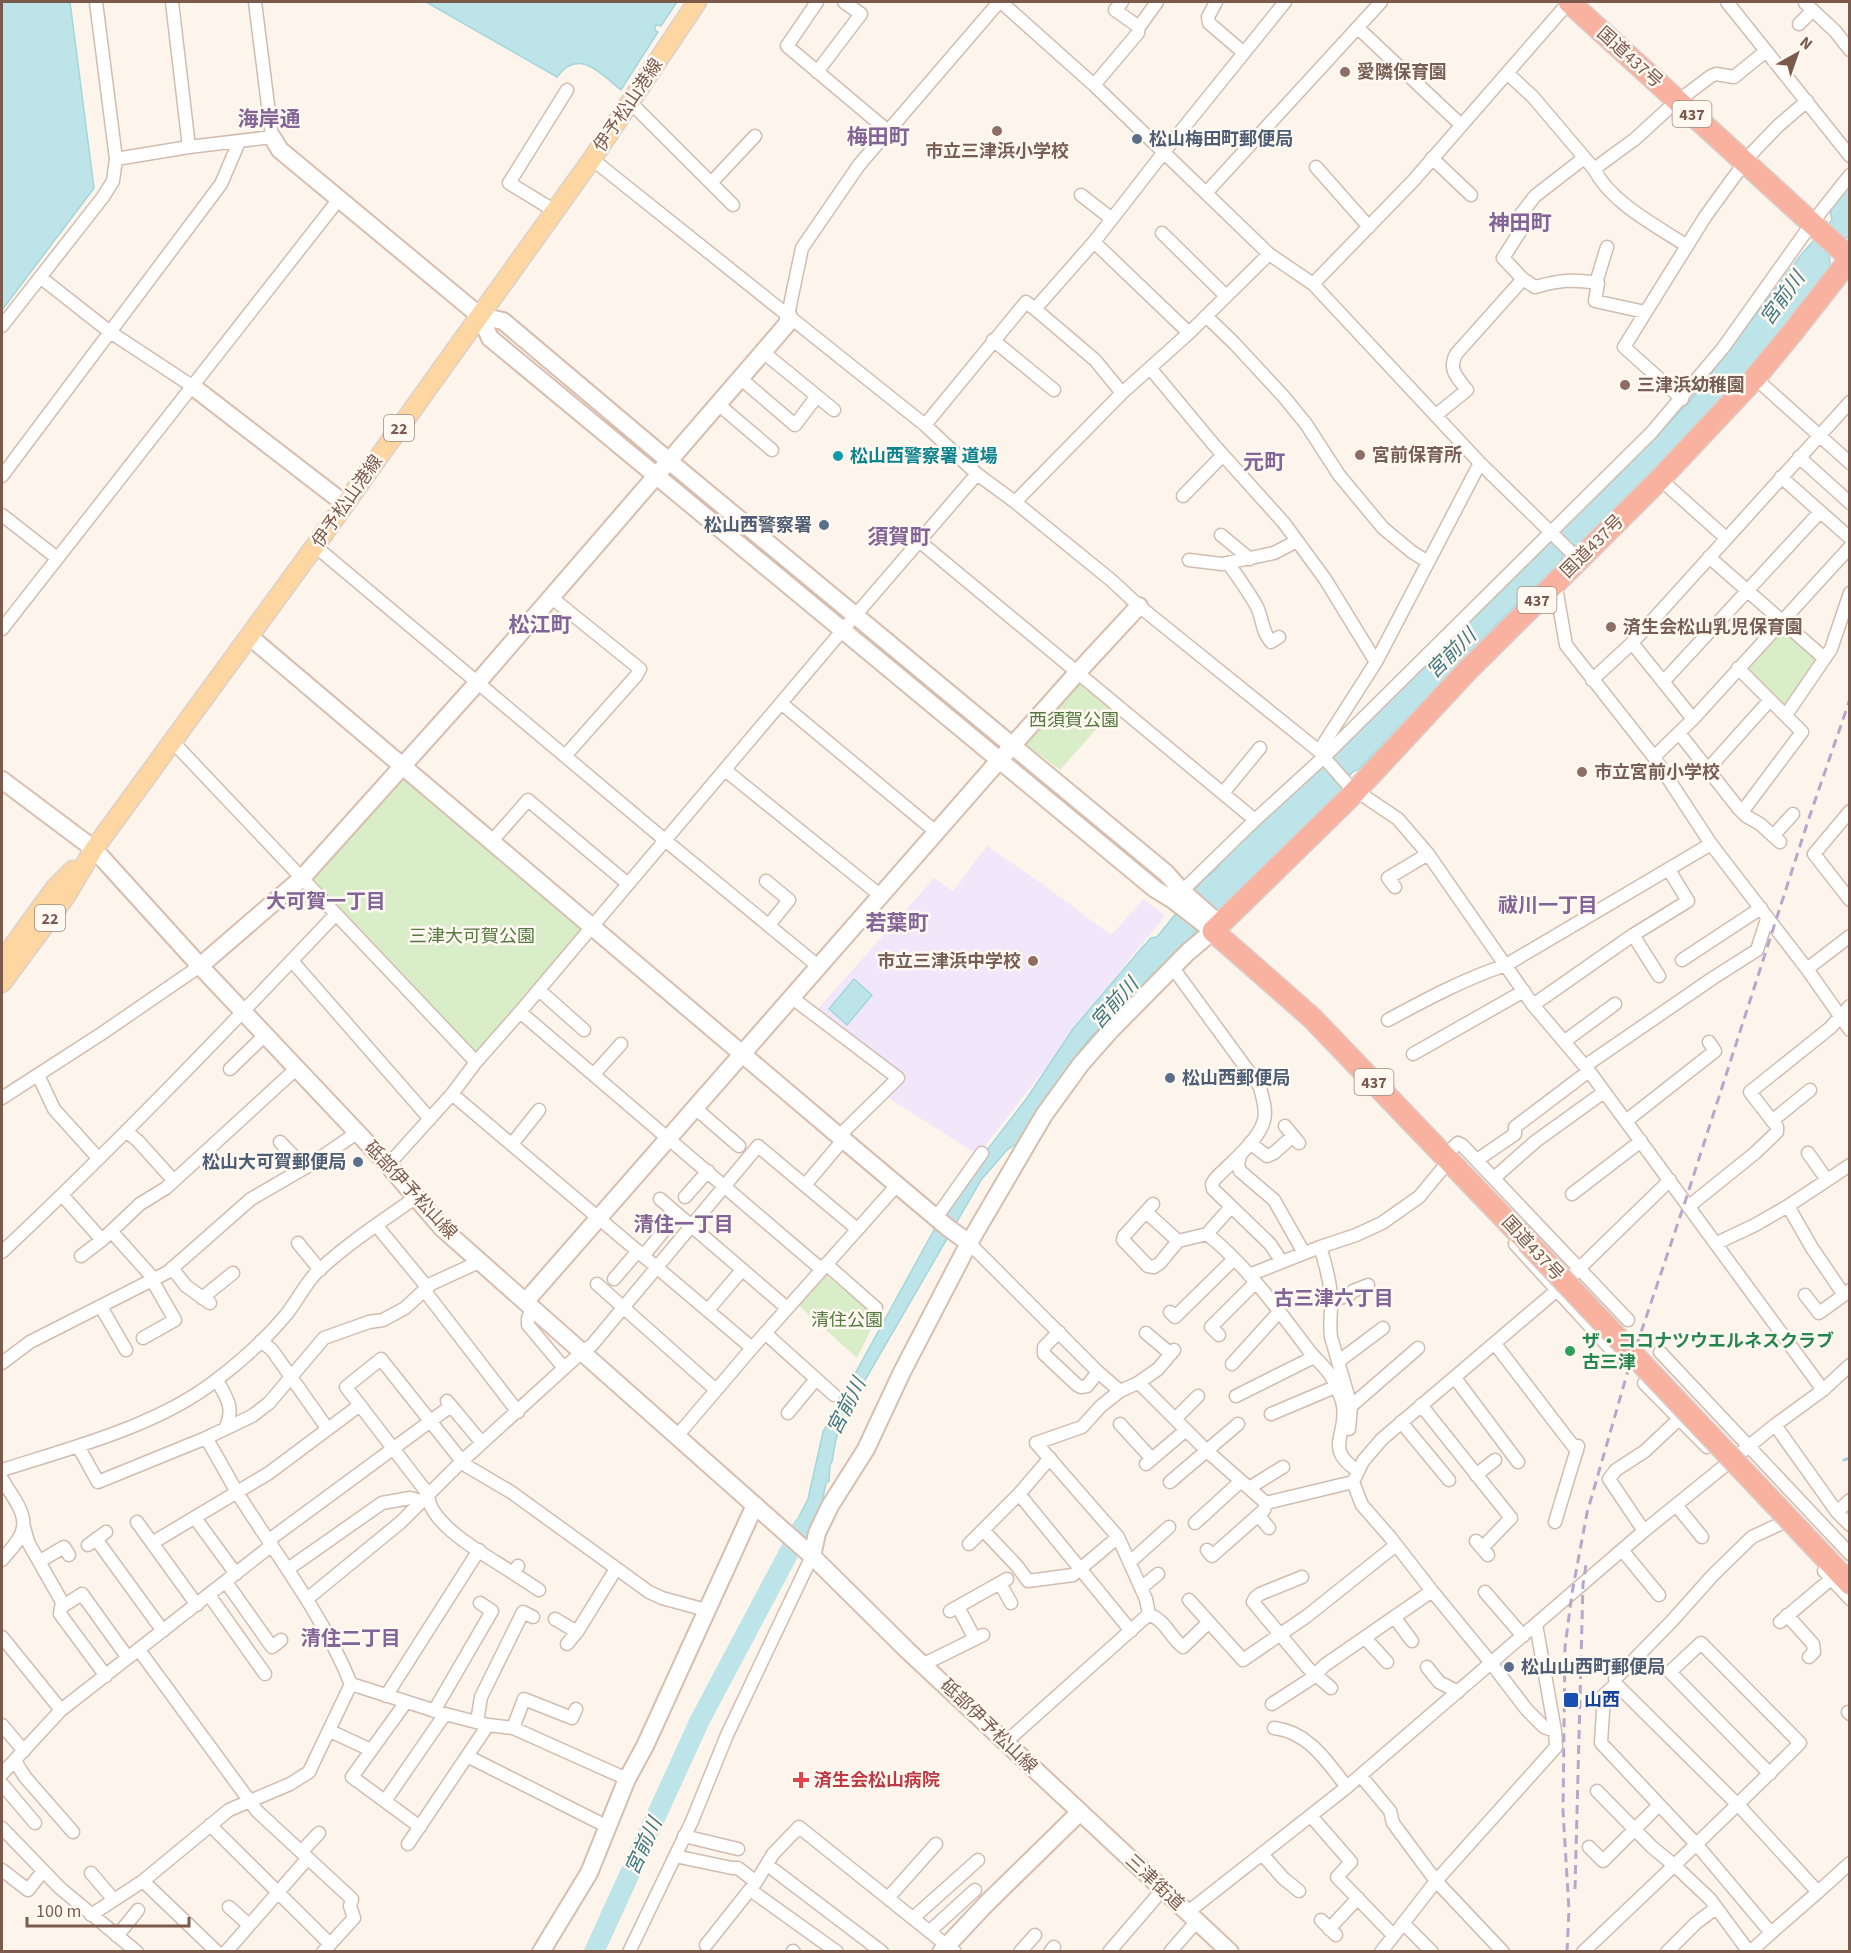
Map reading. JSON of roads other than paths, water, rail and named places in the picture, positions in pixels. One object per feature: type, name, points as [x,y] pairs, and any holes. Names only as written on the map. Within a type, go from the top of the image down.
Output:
[{"type":"highway","name":"国道437号","points":[[1569,2],[1847,256],[1792,333],[1755,378],[1660,479],[1575,556],[1555,582],[1214,926],[1312,1018],[1446,1157],[1530,1238],[1805,1529],[1850,1569]]},
{"type":"highway","name":"国道437号","points":[[1805,1529],[1840,1581]]},
{"type":"main road","name":"伊予松山港線","points":[[2,983],[66,896],[94,849],[315,546],[592,159],[697,2]]},
{"type":"main road","name":"伊予松山港線","points":[[2,961],[56,888],[94,849]]},
{"type":"street","points":[[2,326],[113,181],[116,159],[96,2]]},
{"type":"street","points":[[172,2],[189,147]]},
{"type":"street","points":[[255,2],[272,137],[280,150],[480,315],[503,321],[1166,873],[1179,897],[1214,926],[1111,1030],[1081,1064],[1044,1115],[969,1243],[902,1372],[866,1449],[830,1506],[807,1552],[684,1836],[629,1952]]},
{"type":"street","points":[[817,2],[787,46],[888,131]]},
{"type":"street","points":[[817,72],[861,14],[844,2]]},
{"type":"street","points":[[2,1098],[200,966],[302,878],[552,598],[788,322],[802,248],[859,165],[1000,2],[1094,85],[1269,254],[1313,284],[1480,463],[1575,556]]},
{"type":"street","points":[[1122,2],[1115,10],[1139,27]]},
{"type":"street","points":[[1094,85],[1138,33],[1139,27],[1157,2]]},
{"type":"street","points":[[1216,2],[1208,16],[1209,23],[1244,53]]},
{"type":"street","points":[[1035,309],[1094,242],[1285,2]]},
{"type":"street","points":[[1206,193],[1381,2]]},
{"type":"street","points":[[1313,284],[1432,158],[1569,2]]},
{"type":"street","points":[[1726,2],[1850,156]]},
{"type":"street","points":[[1799,24],[1809,6],[1835,31],[1850,50]]},
{"type":"street","points":[[1358,28],[1460,124]]},
{"type":"street","points":[[1594,170],[1711,76],[1716,74],[1734,77],[1766,51]]},
{"type":"street","points":[[1507,73],[1533,97],[1608,189],[1633,210],[1688,246]]},
{"type":"street","points":[[555,211],[509,183],[567,90]]},
{"type":"street","points":[[1682,399],[1624,347],[1705,217],[1745,162],[1778,126],[1807,101]]},
{"type":"street","points":[[630,102],[733,205]]},
{"type":"street","points":[[711,183],[755,136]]},
{"type":"street","points":[[116,159],[272,137]]},
{"type":"street","points":[[2,476],[221,184],[239,141]]},
{"type":"street","points":[[1432,158],[1472,195]]},
{"type":"street","points":[[1584,158],[1535,196],[1518,218],[1525,224],[1503,258],[1534,287],[1560,280],[1596,283]]},
{"type":"street","points":[[592,159],[925,425],[977,474],[1111,580],[1139,606],[1325,757],[1352,788],[1398,819],[1428,854],[1533,1005],[1587,1068],[1823,1390]]},
{"type":"street","points":[[1316,167],[1369,227]]},
{"type":"street","points":[[1179,897],[1255,820],[1325,757],[1653,432],[1723,348],[1850,176]]},
{"type":"street","points":[[1081,195],[1112,219]]},
{"type":"street","points":[[2,629],[339,199]]},
{"type":"street","points":[[1162,233],[1226,296]]},
{"type":"street","points":[[1094,242],[1189,333]]},
{"type":"street","points":[[1606,247],[1596,283],[1598,283],[1595,301],[1646,312]]},
{"type":"street","points":[[1015,502],[1122,393],[1189,333],[1269,254]]},
{"type":"street","points":[[40,277],[110,332],[192,386],[345,504]]},
{"type":"street","points":[[1436,416],[1467,390],[1452,368],[1452,361],[1456,354],[1523,279]]},
{"type":"street","points":[[925,425],[1026,302],[1095,360],[1122,393]]},
{"type":"street","points":[[480,315],[490,338],[841,632],[1155,890],[1179,897]]},
{"type":"street","points":[[1206,316],[1284,397],[1306,424],[1340,475],[1383,528],[1428,562]]},
{"type":"street","points":[[993,340],[1024,375],[1054,390]]},
{"type":"street","points":[[763,352],[834,410]]},
{"type":"street","points":[[1150,368],[1297,541],[1325,579],[1376,662]]},
{"type":"street","points":[[740,378],[795,425],[817,396]]},
{"type":"street","points":[[1755,378],[1850,463]]},
{"type":"street","points":[[1592,680],[1632,643],[1850,402]]},
{"type":"street","points":[[718,404],[772,450]]},
{"type":"street","points":[[1183,496],[1223,455]]},
{"type":"street","points":[[1799,457],[1850,503]]},
{"type":"street","points":[[1325,757],[1480,463]]},
{"type":"street","points":[[388,1165],[452,1094],[476,1062],[977,474]]},
{"type":"street","points":[[1781,477],[1850,538]]},
{"type":"street","points":[[1660,479],[1726,538]]},
{"type":"street","points":[[1663,682],[1820,512]]},
{"type":"street","points":[[2,515],[57,558]]},
{"type":"street","points":[[1221,535],[1251,559]]},
{"type":"street","points":[[919,541],[1255,820]]},
{"type":"street","points":[[1189,560],[1222,564],[1251,559],[1274,553],[1297,541]]},
{"type":"street","points":[[315,546],[818,966]]},
{"type":"street","points":[[1654,757],[1693,719],[1850,548]]},
{"type":"street","points":[[1709,556],[1824,658]]},
{"type":"street","points":[[1228,563],[1258,609],[1267,637],[1271,642],[1279,637]]},
{"type":"street","points":[[1555,582],[1566,645],[1654,757],[1711,844],[1807,969],[1850,1030]]},
{"type":"street","points":[[1786,715],[1831,650],[1850,593]]},
{"type":"street","points":[[552,598],[640,669],[566,756]]},
{"type":"street","points":[[564,1368],[528,1325],[530,1304],[598,1217],[999,760],[1139,606]]},
{"type":"street","points":[[249,636],[404,765],[741,1054],[969,1243],[1098,1372],[1120,1391]]},
{"type":"street","points":[[1632,643],[1693,719]]},
{"type":"street","points":[[1738,668],[1802,732],[1742,812]]},
{"type":"street","points":[[1708,769],[1770,700]]},
{"type":"street","points":[[781,704],[936,832]]},
{"type":"street","points":[[1679,733],[1742,812],[1777,839],[1793,814]]},
{"type":"street","points":[[172,741],[476,1062]]},
{"type":"street","points":[[1223,793],[1260,748]]},
{"type":"street","points":[[725,770],[881,896]]},
{"type":"street","name":"砥部伊予松山線","points":[[2,780],[94,849],[200,966],[358,1132],[442,1228],[807,1552],[1080,1812]]},
{"type":"street","points":[[492,841],[528,800],[628,884]]},
{"type":"street","points":[[1850,811],[1814,855],[1850,900]]},
{"type":"street","points":[[1388,1020],[1443,990],[1506,965],[1711,844]]},
{"type":"street","points":[[1395,887],[1388,878],[1428,854]]},
{"type":"street","points":[[1533,1005],[1633,934],[1688,901],[1669,870]]},
{"type":"street","points":[[769,925],[789,900],[773,883]]},
{"type":"street","points":[[1682,960],[1764,913]]},
{"type":"street","points":[[1478,1160],[1515,1134],[1515,1127],[1587,1068],[1713,978],[1757,950],[1764,913]]},
{"type":"street","points":[[2,1252],[126,1131],[336,914]]},
{"type":"street","points":[[1633,934],[1659,976]]},
{"type":"street","points":[[1807,969],[1850,936]]},
{"type":"street","points":[[292,961],[430,1119]]},
{"type":"street","points":[[1173,968],[1260,1087],[1265,1119],[1261,1129],[1212,1184],[1216,1194],[1270,1244],[1282,1262]]},
{"type":"street","points":[[539,990],[585,1030]]},
{"type":"street","points":[[1413,1054],[1524,991]]},
{"type":"street","points":[[791,997],[898,1078],[841,1138],[805,1185]]},
{"type":"street","points":[[1565,1041],[1615,1004]]},
{"type":"street","points":[[1688,1207],[1777,1132],[1777,1127],[1750,1092],[1830,1028],[1850,1006]]},
{"type":"street","points":[[520,1012],[708,1171],[876,1308]]},
{"type":"street","points":[[230,1069],[265,1035]]},
{"type":"street","points":[[1626,1121],[1715,1051],[1709,1042]]},
{"type":"street","points":[[594,1074],[621,1044]]},
{"type":"street","points":[[81,1256],[107,1236],[140,1204],[174,1181],[297,1068]]},
{"type":"street","points":[[38,1075],[54,1109],[99,1158]]},
{"type":"street","points":[[1772,1121],[1810,1090]]},
{"type":"street","points":[[1494,1178],[1536,1141],[1604,1092]]},
{"type":"street","points":[[452,1094],[752,1348]]},
{"type":"street","points":[[695,1108],[739,1146]]},
{"type":"street","points":[[512,1144],[539,1110]]},
{"type":"street","points":[[126,1131],[174,1181]]},
{"type":"street","points":[[2,1363],[30,1342],[153,1280],[172,1268],[251,1199],[305,1168],[358,1132]]},
{"type":"street","points":[[1250,1143],[1267,1156],[1274,1153],[1292,1135]]},
{"type":"street","points":[[1573,1195],[1641,1141]]},
{"type":"street","points":[[280,1142],[305,1168]]},
{"type":"street","points":[[1219,1335],[1211,1327],[1252,1279],[1282,1262],[1382,1223],[1419,1197],[1458,1143],[1478,1160],[1628,1320]]},
{"type":"street","points":[[307,1599],[393,1528],[461,1462],[591,1346],[758,1146],[857,1229]]},
{"type":"street","points":[[1241,1152],[1238,1164],[1240,1171],[1274,1200],[1304,1253]]},
{"type":"street","points":[[937,1218],[982,1153]]},
{"type":"street","points":[[1808,1154],[1827,1180]]},
{"type":"street","points":[[1446,1157],[1557,1290],[1617,1356]]},
{"type":"street","points":[[1717,1243],[1755,1225],[1827,1180],[1848,1170]]},
{"type":"street","points":[[685,1197],[708,1171]]},
{"type":"street","points":[[1266,1503],[1356,1477],[1371,1450],[1557,1290],[1670,1180]]},
{"type":"street","points":[[676,1436],[897,1185]]},
{"type":"street","points":[[62,1195],[153,1280],[175,1320],[143,1338]]},
{"type":"street","points":[[2,1470],[140,1423],[178,1405],[217,1380],[285,1317],[309,1280],[376,1225],[415,1198]]},
{"type":"street","points":[[660,1199],[787,1308]]},
{"type":"street","points":[[1788,1206],[1812,1248],[1847,1292],[1819,1313],[1805,1295]]},
{"type":"street","points":[[1178,1241],[1149,1208],[1123,1240],[1148,1266],[1154,1267],[1178,1241],[1207,1234],[1231,1207]]},
{"type":"street","points":[[376,1225],[518,1412]]},
{"type":"street","points":[[614,1279],[666,1228]]},
{"type":"street","points":[[1207,1234],[1252,1279],[1331,1376],[1343,1406],[1341,1456],[1356,1477],[1362,1505],[1535,1719],[1544,1727],[1555,1731]]},
{"type":"street","points":[[298,1243],[320,1270]]},
{"type":"street","points":[[1320,1247],[1327,1269],[1331,1299],[1330,1328],[1351,1406],[1349,1430]]},
{"type":"street","points":[[1170,1312],[1175,1317],[1234,1259]]},
{"type":"street","points":[[78,1446],[98,1482],[206,1438],[252,1416],[270,1403],[324,1338],[369,1322],[383,1320],[405,1308],[426,1288],[442,1278],[481,1261]]},
{"type":"street","points":[[172,1268],[186,1286],[206,1301],[233,1273]]},
{"type":"street","points":[[708,1310],[742,1270]]},
{"type":"street","points":[[597,1284],[716,1390]]},
{"type":"street","points":[[1331,1299],[1348,1296],[1353,1291],[1368,1286]]},
{"type":"street","points":[[101,1307],[126,1350]]},
{"type":"street","points":[[1232,1364],[1279,1312]]},
{"type":"street","points":[[1339,1361],[1383,1328]]},
{"type":"street","points":[[1059,1332],[1044,1347],[1044,1354],[1081,1387],[1087,1386],[1098,1372]]},
{"type":"street","points":[[765,1333],[834,1395]]},
{"type":"street","points":[[1146,1333],[1173,1352],[1158,1369],[1138,1383],[1120,1391],[1101,1406],[1082,1427],[1036,1443],[1118,1537],[1141,1588],[1149,1614]]},
{"type":"street","points":[[261,1341],[272,1350],[327,1428]]},
{"type":"street","points":[[1495,1344],[1577,1449],[1555,1522]]},
{"type":"street","points":[[1351,1406],[1418,1348]]},
{"type":"street","points":[[1660,1352],[1850,1554]]},
{"type":"street","points":[[1236,1396],[1314,1357]]},
{"type":"street","points":[[539,1590],[515,1569],[479,1550],[440,1520],[394,1450],[346,1387],[381,1359],[461,1462],[511,1492],[616,1569],[656,1595],[706,1610]]},
{"type":"street","points":[[1170,1952],[1193,1917],[1262,1854],[1361,1776],[1644,1531],[1748,1446],[1823,1390],[1850,1365]]},
{"type":"street","points":[[1455,1378],[1518,1462]]},
{"type":"street","points":[[788,1413],[816,1379]]},
{"type":"street","points":[[217,1380],[230,1403],[230,1418],[225,1429]]},
{"type":"street","points":[[1138,1383],[1207,1451],[1266,1503]]},
{"type":"street","points":[[1644,1383],[1780,1524],[1840,1581],[1850,1599]]},
{"type":"street","points":[[1271,1414],[1335,1387]]},
{"type":"street","points":[[1175,1419],[1198,1396]]},
{"type":"street","points":[[2,1774],[61,1710],[231,1578],[271,1543],[430,1422],[449,1403],[482,1443]]},
{"type":"street","points":[[152,1543],[269,1473],[360,1405]]},
{"type":"street","points":[[1421,1405],[1511,1518],[1482,1548]]},
{"type":"street","points":[[1644,1531],[1609,1479],[1612,1474],[1645,1451],[1679,1419]]},
{"type":"street","points":[[1401,1422],[1449,1480]]},
{"type":"street","points":[[1120,1424],[1149,1461],[1186,1430]]},
{"type":"street","points":[[1170,1482],[1238,1424]]},
{"type":"street","points":[[1775,1425],[1838,1512],[1850,1525]]},
{"type":"street","points":[[91,1915],[142,1881],[229,1810],[290,1784],[309,1772],[351,1684],[344,1666],[307,1599],[238,1493],[206,1438]]},
{"type":"street","points":[[969,1544],[1019,1494],[1050,1458]]},
{"type":"street","points":[[1476,1475],[1495,1460]]},
{"type":"street","points":[[1195,1523],[1245,1485],[1283,1467]]},
{"type":"street","points":[[2,1479],[22,1514],[28,1542],[53,1583],[63,1606]]},
{"type":"street","points":[[1019,1494],[1131,1631]]},
{"type":"street","points":[[288,1569],[382,1503],[425,1498]]},
{"type":"street","points":[[1549,1498],[1560,1506]]},
{"type":"street","points":[[1838,1512],[1850,1500]]},
{"type":"street","points":[[1207,1550],[1212,1556],[1264,1510],[1266,1503]]},
{"type":"street","points":[[541,1952],[589,1873],[627,1779],[645,1746],[755,1505]]},
{"type":"street","points":[[1676,1505],[1702,1537]]},
{"type":"street","points":[[1258,1515],[1269,1528]]},
{"type":"street","points":[[195,1518],[272,1647],[281,1640]]},
{"type":"street","points":[[137,1522],[196,1605]]},
{"type":"street","points":[[1780,1524],[1752,1537],[1615,1679],[1616,1684],[1738,1805],[1818,1892]]},
{"type":"street","points":[[2,1560],[24,1527]]},
{"type":"street","points":[[1130,1562],[1169,1527]]},
{"type":"street","points":[[983,1530],[1011,1559],[1028,1581],[1073,1575],[1118,1537]]},
{"type":"street","points":[[97,1539],[163,1631]]},
{"type":"street","points":[[1189,1600],[1243,1660],[1307,1616],[1396,1545]]},
{"type":"street","points":[[40,1561],[64,1547],[69,1555]]},
{"type":"street","points":[[386,1696],[479,1550]]},
{"type":"street","points":[[1622,1550],[1659,1595]]},
{"type":"street","points":[[567,1644],[577,1632],[616,1569]]},
{"type":"street","points":[[1141,1588],[1158,1574]]},
{"type":"street","points":[[1302,1577],[1260,1594],[1253,1602],[1301,1660],[1331,1688]]},
{"type":"street","points":[[924,1664],[979,1637],[954,1609],[1003,1581],[1011,1603]]},
{"type":"street","points":[[1809,1657],[1814,1652],[1813,1644],[1784,1619],[1840,1581]]},
{"type":"street","points":[[1272,1704],[1432,1591]]},
{"type":"street","points":[[1485,1592],[1523,1636]]},
{"type":"street","points":[[105,1676],[60,1614],[63,1606],[82,1594],[134,1654],[249,1801],[351,1899],[350,1906],[354,1918],[326,1948],[278,1892],[210,1825]]},
{"type":"street","points":[[209,1595],[266,1674]]},
{"type":"street","points":[[385,1801],[440,1713],[492,1611],[480,1603]]},
{"type":"street","points":[[408,1844],[467,1756],[483,1723],[482,1697],[524,1613]]},
{"type":"street","points":[[1149,1614],[1163,1622],[1183,1647],[1209,1622]]},
{"type":"street","points":[[1006,1743],[1149,1614]]},
{"type":"street","points":[[1394,1617],[1412,1641]]},
{"type":"street","points":[[555,1619],[577,1632]]},
{"type":"street","points":[[1380,1952],[1436,1881],[1556,1747],[1536,1624]]},
{"type":"street","points":[[1365,1638],[1387,1662]]},
{"type":"street","points":[[3,1642],[61,1710]]},
{"type":"street","points":[[1582,1952],[1676,1866],[1770,1774],[1800,1743],[1701,1643],[1670,1672],[1770,1774]]},
{"type":"street","points":[[1427,1667],[1439,1682],[1458,1692]]},
{"type":"street","points":[[351,1684],[440,1713],[513,1728],[627,1779]]},
{"type":"street","points":[[1616,1684],[1604,1695],[1601,1743],[1697,1845],[1771,1933]]},
{"type":"street","points":[[513,1728],[524,1699],[572,1718],[576,1709]]},
{"type":"street","points":[[406,1702],[352,1777],[420,1827]]},
{"type":"street","points":[[2,1725],[24,1751]]},
{"type":"street","points":[[1274,1728],[1294,1732],[1307,1741],[1347,1787]]},
{"type":"street","points":[[330,1731],[371,1750]]},
{"type":"street","points":[[467,1756],[608,1827]]},
{"type":"street","points":[[15,1761],[25,1777],[71,1824]]},
{"type":"street","points":[[1361,1776],[1390,1811],[1392,1823],[1436,1881],[1503,1952]]},
{"type":"street","points":[[2,1784],[35,1823]]},
{"type":"street","points":[[1597,1791],[1652,1847],[1676,1866],[1716,1908],[1749,1952],[1850,1863]]},
{"type":"street","points":[[1589,1847],[1603,1861],[1659,1805]]},
{"type":"street","points":[[706,1945],[756,1891],[773,1854],[798,1827],[930,1931],[948,1949],[1080,1812]]},
{"type":"street","name":"三津街道","points":[[1080,1812],[1230,1952]]},
{"type":"street","points":[[1311,1816],[1351,1862],[1337,1877],[1393,1935]]},
{"type":"street","points":[[2,1828],[91,1915],[137,1952]]},
{"type":"street","points":[[226,1952],[278,1892],[319,1833]]},
{"type":"street","points":[[684,1836],[738,1849]]},
{"type":"street","points":[[888,1898],[919,1872],[938,1845]]},
{"type":"street","points":[[1262,1854],[1283,1878],[1299,1891]]},
{"type":"street","points":[[675,1856],[732,1869],[738,1868],[756,1891],[837,1952]]},
{"type":"street","points":[[913,1918],[978,1860]]},
{"type":"street","points":[[2,1870],[28,1890],[44,1871]]},
{"type":"street","points":[[774,1870],[882,1952]]},
{"type":"street","points":[[91,1873],[114,1900]]},
{"type":"street","points":[[142,1881],[217,1952]]},
{"type":"street","points":[[1109,1952],[1163,1889]]},
{"type":"street","points":[[930,1931],[975,1890]]},
{"type":"street","points":[[1329,1928],[1358,1898]]},
{"type":"street","points":[[229,1907],[249,1925]]},
{"type":"street","points":[[1667,1952],[1696,1923],[1716,1908]]},
{"type":"street","points":[[117,1936],[138,1910]]},
{"type":"street","points":[[1403,1923],[1432,1952]]},
{"type":"street","points":[[1020,1952],[1035,1935]]},
{"type":"water","points":[[2,2],[70,2],[94,188],[2,310]]},
{"type":"water","points":[[426,2],[677,2],[661,26],[655,26],[658,32],[621,90],[598,71],[582,64],[573,64],[565,68],[557,77]]},
{"type":"water","name":"宮前川","points":[[1849,181],[1849,237],[1843,239],[1829,254],[1830,263],[1827,272],[1736,386],[1582,543],[1566,553],[1561,562],[1498,623],[1359,769],[1344,781],[1346,789],[1172,955],[1089,1039],[1045,1098],[1021,1140],[1007,1150],[981,1180],[843,1418],[821,1507],[805,1541],[792,1530],[808,1499],[823,1432],[945,1210],[968,1175],[1027,1098],[1073,1029],[1140,950],[1151,938],[1157,937],[1202,881],[1218,867],[1219,863],[1327,761],[1620,473],[1689,402],[1801,255],[1832,220],[1830,208]]},
{"type":"water","points":[[854,979],[872,995],[847,1025],[829,1009]]},
{"type":"waterway","points":[[1844,1460],[1850,1458]]},
{"type":"waterway","name":"宮前川","points":[[594,1952],[700,1720],[803,1526]]},
{"type":"railway","points":[[1567,1952],[1569,1910],[1563,1811],[1565,1647],[1572,1593],[1587,1513],[1627,1374],[1850,699]]},
{"type":"railway","points":[[1575,1889],[1583,1584],[1586,1565]]},
{"type":"place","name":"愛隣保育園","points":[[1345,72]]},
{"type":"place","name":"市立三津浜小学校","points":[[997,131]]},
{"type":"place","name":"松山梅田町郵便局","points":[[1137,139]]},
{"type":"place","name":"三津浜幼稚園","points":[[1625,385]]},
{"type":"place","name":"宮前保育所","points":[[1360,455]]},
{"type":"place","name":"松山西警察署 道場","points":[[838,456]]},
{"type":"place","name":"松山西警察署","points":[[824,525]]},
{"type":"place","name":"済生会松山乳児保育園","points":[[1611,627]]},
{"type":"place","name":"市立宮前小学校","points":[[1582,772]]},
{"type":"place","name":"市立三津浜中学校","points":[[1033,961]]},
{"type":"place","name":"松山西郵便局","points":[[1170,1078]]},
{"type":"place","name":"松山大可賀郵便局","points":[[358,1162]]},
{"type":"place","name":"ザ・ココナツウエルネスクラブ 古三津","points":[[1570,1351]]},
{"type":"place","name":"松山山西町郵便局","points":[[1509,1667]]},
{"type":"place","name":"山西","points":[[1571,1700]]},
{"type":"place","name":"済生会松山病院","points":[[801,1780]]},
{"type":"district","name":"海岸通","points":[[269,119]]},
{"type":"district","name":"梅田町","points":[[878,137]]},
{"type":"district","name":"神田町","points":[[1520,223]]},
{"type":"district","name":"元町","points":[[1264,462]]},
{"type":"district","name":"須賀町","points":[[899,537]]},
{"type":"district","name":"松江町","points":[[540,625]]},
{"type":"district","name":"大可賀一丁目","points":[[326,901]]},
{"type":"district","name":"祓川一丁目","points":[[1548,905]]},
{"type":"district","name":"若葉町","points":[[897,923]]},
{"type":"district","name":"清住一丁目","points":[[684,1224]]},
{"type":"district","name":"古三津六丁目","points":[[1334,1298]]},
{"type":"district","name":"清住二丁目","points":[[351,1638]]},
{"type":"park label","name":"西須賀公園","points":[[1074,720]]},
{"type":"park label","name":"三津大可賀公園","points":[[472,936]]},
{"type":"park label","name":"清住公園","points":[[847,1320]]}]
